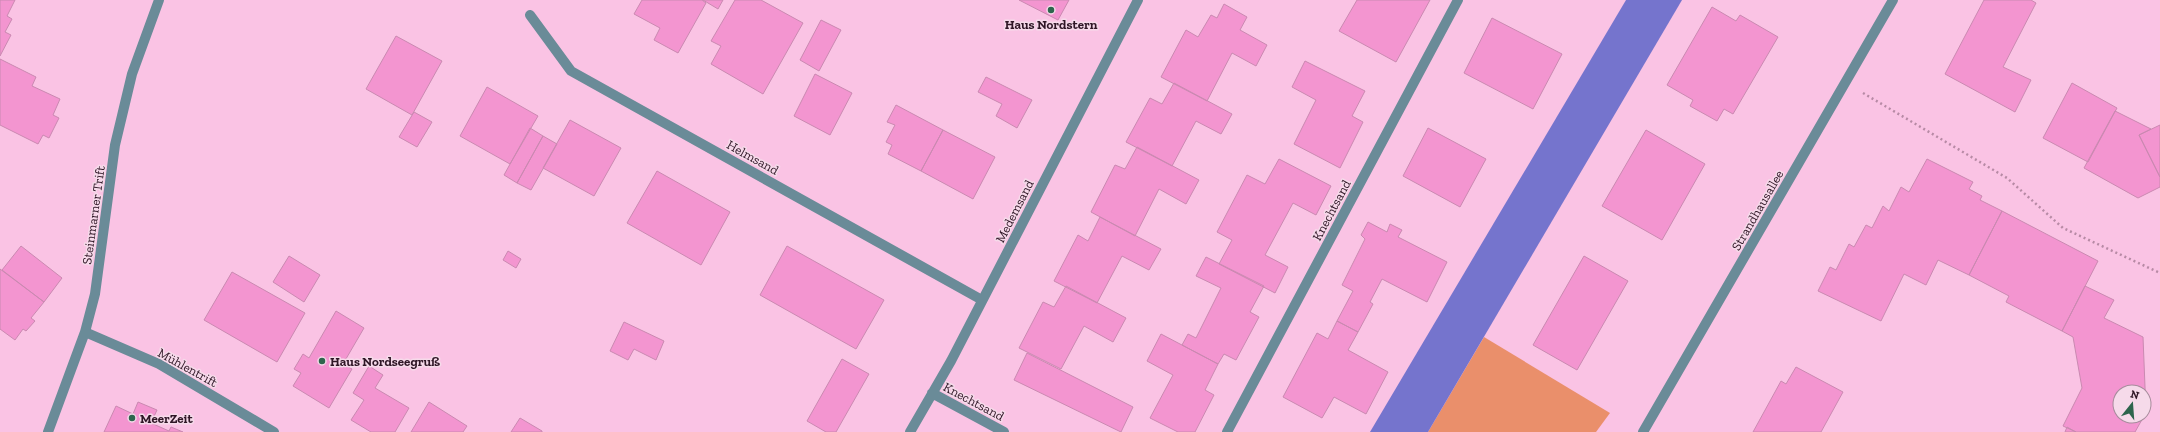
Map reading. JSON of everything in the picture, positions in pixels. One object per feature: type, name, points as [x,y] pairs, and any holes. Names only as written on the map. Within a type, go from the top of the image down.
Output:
[{"type":"street","name":"Steinmarner Trift","points":[[48,432],[85,332],[95,294],[115,145],[132,74],[159,0]]},
{"type":"street","name":"Medemsand","points":[[910,432],[982,300],[1138,0]]},
{"type":"street","name":"Knechtsand","points":[[1227,432],[1458,0]]},
{"type":"street","name":"Strandhausallee","points":[[1643,432],[1893,0]]},
{"type":"street","name":"Helmsand","points":[[530,15],[571,71],[982,300]]},
{"type":"street","name":"Mühlentrift","points":[[85,332],[159,364],[274,432]]},
{"type":"street","name":"Knechtsand","points":[[932,393],[1004,432]]},
{"type":"path","points":[[1846,83],[2007,178],[2063,228],[2160,273]]},
{"type":"shaded area","points":[[1626,0],[1682,0],[1428,432],[1370,432]]},
{"type":"shaded area","points":[[1484,337],[1610,413],[1596,432],[1428,432]]},
{"type":"building","points":[[0,0],[15,0],[7,16],[12,19],[5,32],[11,35],[0,56]]},
{"type":"building","points":[[642,0],[702,0],[706,3],[678,53],[654,40],[660,28],[634,14]]},
{"type":"building","points":[[703,0],[723,0],[718,9]]},
{"type":"building","points":[[735,0],[761,0],[803,23],[763,94],[711,64],[721,46],[711,41]]},
{"type":"building","name":"Haus Nordstern","points":[[1019,0],[1069,0],[1058,20]]},
{"type":"building","points":[[1357,0],[1430,0],[1396,62],[1339,31]]},
{"type":"building","points":[[1984,0],[2031,0],[2036,3],[2003,67],[2031,80],[2015,112],[1945,74]]},
{"type":"building","points":[[1224,4],[1247,17],[1240,30],[1267,45],[1256,66],[1232,53],[1207,101],[1161,77],[1186,30],[1198,37],[1211,15],[1217,18]]},
{"type":"building","points":[[1712,7],[1736,21],[1740,15],[1778,37],[1733,114],[1724,109],[1717,121],[1690,106],[1693,100],[1667,85]]},
{"type":"building","points":[[1492,18],[1562,54],[1533,109],[1464,73]]},
{"type":"building","points":[[821,20],[841,30],[819,71],[800,60]]},
{"type":"building","points":[[396,36],[442,61],[412,115],[366,89]]},
{"type":"building","points":[[0,59],[36,77],[32,86],[60,99],[53,115],[59,118],[49,138],[43,135],[38,144],[0,125]]},
{"type":"building","points":[[1305,61],[1365,91],[1352,116],[1363,122],[1340,168],[1294,144],[1316,100],[1292,87]]},
{"type":"building","points":[[815,74],[852,93],[830,135],[794,116]]},
{"type":"building","points":[[986,77],[1032,100],[1017,128],[996,116],[1002,104],[978,92]]},
{"type":"building","points":[[1174,83],[1232,114],[1221,134],[1196,121],[1172,166],[1126,142],[1150,98],[1162,104]]},
{"type":"building","points":[[2072,83],[2117,108],[2088,162],[2043,138]]},
{"type":"building","points":[[487,87],[538,116],[510,164],[460,136]]},
{"type":"building","points":[[896,105],[943,130],[921,171],[888,154],[892,145],[886,142],[895,125],[887,122]]},
{"type":"building","points":[[2115,111],[2151,129],[2139,135],[2160,177],[2160,187],[2138,198],[2084,168]]},
{"type":"building","points":[[414,112],[432,122],[417,147],[399,137]]},
{"type":"building","points":[[570,120],[621,148],[594,196],[543,168]]},
{"type":"building","points":[[2160,125],[2160,177],[2139,135]]},
{"type":"building","points":[[530,128],[543,136],[517,183],[504,175]]},
{"type":"building","points":[[1428,128],[1486,159],[1460,207],[1403,176]]},
{"type":"building","points":[[943,130],[995,157],[973,199],[921,171]]},
{"type":"building","points":[[1646,130],[1705,164],[1662,240],[1602,206]]},
{"type":"building","points":[[543,136],[557,144],[531,190],[517,183]]},
{"type":"building","points":[[1137,147],[1199,180],[1186,204],[1159,189],[1135,236],[1091,212],[1115,165],[1125,169]]},
{"type":"building","points":[[1279,159],[1331,186],[1316,215],[1293,203],[1265,255],[1288,267],[1275,293],[1219,264],[1232,240],[1217,232],[1247,175],[1265,184]]},
{"type":"building","points":[[1927,159],[1973,182],[1969,189],[1982,196],[1980,200],[2002,211],[1969,275],[1938,260],[1926,285],[1904,274],[1881,321],[1818,291],[1830,267],[1836,270],[1849,244],[1854,247],[1866,225],[1872,228],[1883,206],[1889,211],[1901,187],[1909,192]]},
{"type":"building","points":[[657,171],[730,212],[701,265],[627,223]]},
{"type":"building","points":[[2002,211],[2098,261],[2062,331],[2006,302],[2009,296],[1969,275]]},
{"type":"building","points":[[1100,217],[1161,249],[1149,270],[1122,256],[1097,303],[1054,281],[1078,235],[1088,241]]},
{"type":"building","points":[[1368,222],[1387,232],[1390,224],[1402,230],[1398,237],[1447,262],[1427,302],[1382,279],[1370,302],[1373,304],[1358,332],[1337,321],[1353,291],[1342,285],[1365,239],[1361,235]]},
{"type":"building","points":[[21,246],[62,278],[44,302],[2,270]]},
{"type":"building","points":[[787,246],[884,300],[856,349],[760,295]]},
{"type":"building","points":[[508,251],[521,259],[516,268],[503,260]]},
{"type":"building","points":[[289,256],[320,275],[304,302],[273,282]]},
{"type":"building","points":[[1584,256],[1628,281],[1577,370],[1533,345]]},
{"type":"building","points":[[1206,257],[1264,286],[1250,312],[1259,317],[1236,360],[1224,354],[1218,364],[1182,345],[1188,334],[1196,338],[1221,288],[1196,276]]},
{"type":"building","points":[[0,269],[44,302],[31,318],[35,321],[26,331],[23,329],[15,340],[0,329]]},
{"type":"building","points":[[232,272],[305,313],[277,362],[204,320]]},
{"type":"building","points":[[1066,286],[1126,318],[1113,342],[1084,326],[1061,369],[1019,348],[1043,302],[1054,307]]},
{"type":"building","points":[[2085,286],[2114,300],[2104,318],[2143,337],[2145,384],[2112,384],[2112,424],[2140,424],[2135,432],[2076,432],[2063,426],[2082,388],[2073,337],[2062,331]]},
{"type":"building","name":"Haus Nordseegruß","points":[[336,311],[364,328],[343,364],[352,369],[329,408],[293,386],[301,373],[294,369],[303,354],[309,358]]},
{"type":"building","points":[[1337,321],[1358,332],[1348,350],[1388,372],[1366,414],[1334,397],[1322,418],[1283,397],[1317,333],[1328,339]]},
{"type":"building","points":[[624,322],[664,341],[656,360],[634,349],[628,360],[610,351]]},
{"type":"building","points":[[1161,334],[1218,364],[1205,390],[1214,395],[1195,432],[1178,432],[1150,418],[1173,375],[1147,361]]},
{"type":"building","points":[[1027,353],[1133,407],[1121,432],[1014,380]]},
{"type":"building","points":[[842,359],[869,374],[836,432],[826,432],[807,421]]},
{"type":"building","points":[[369,366],[383,375],[375,388],[409,408],[395,432],[371,432],[351,420],[364,400],[353,393]]},
{"type":"building","points":[[1796,367],[1843,392],[1821,432],[1753,432],[1781,381],[1786,384]]},
{"type":"building","name":"MeerZeit","points":[[138,402],[157,410],[151,423],[169,431],[171,427],[183,432],[104,432],[116,406],[133,414]]},
{"type":"building","points":[[429,402],[467,426],[463,432],[411,432]]},
{"type":"building","points":[[520,418],[542,431],[542,432],[511,432]]},
{"type":"building","points":[[2067,427],[2076,432],[2065,432]]},
{"type":"place","name":"Haus Nordstern","points":[[1051,10]]},
{"type":"place","name":"Haus Nordseegruß","points":[[322,361]]},
{"type":"place","name":"MeerZeit","points":[[132,418]]}]
